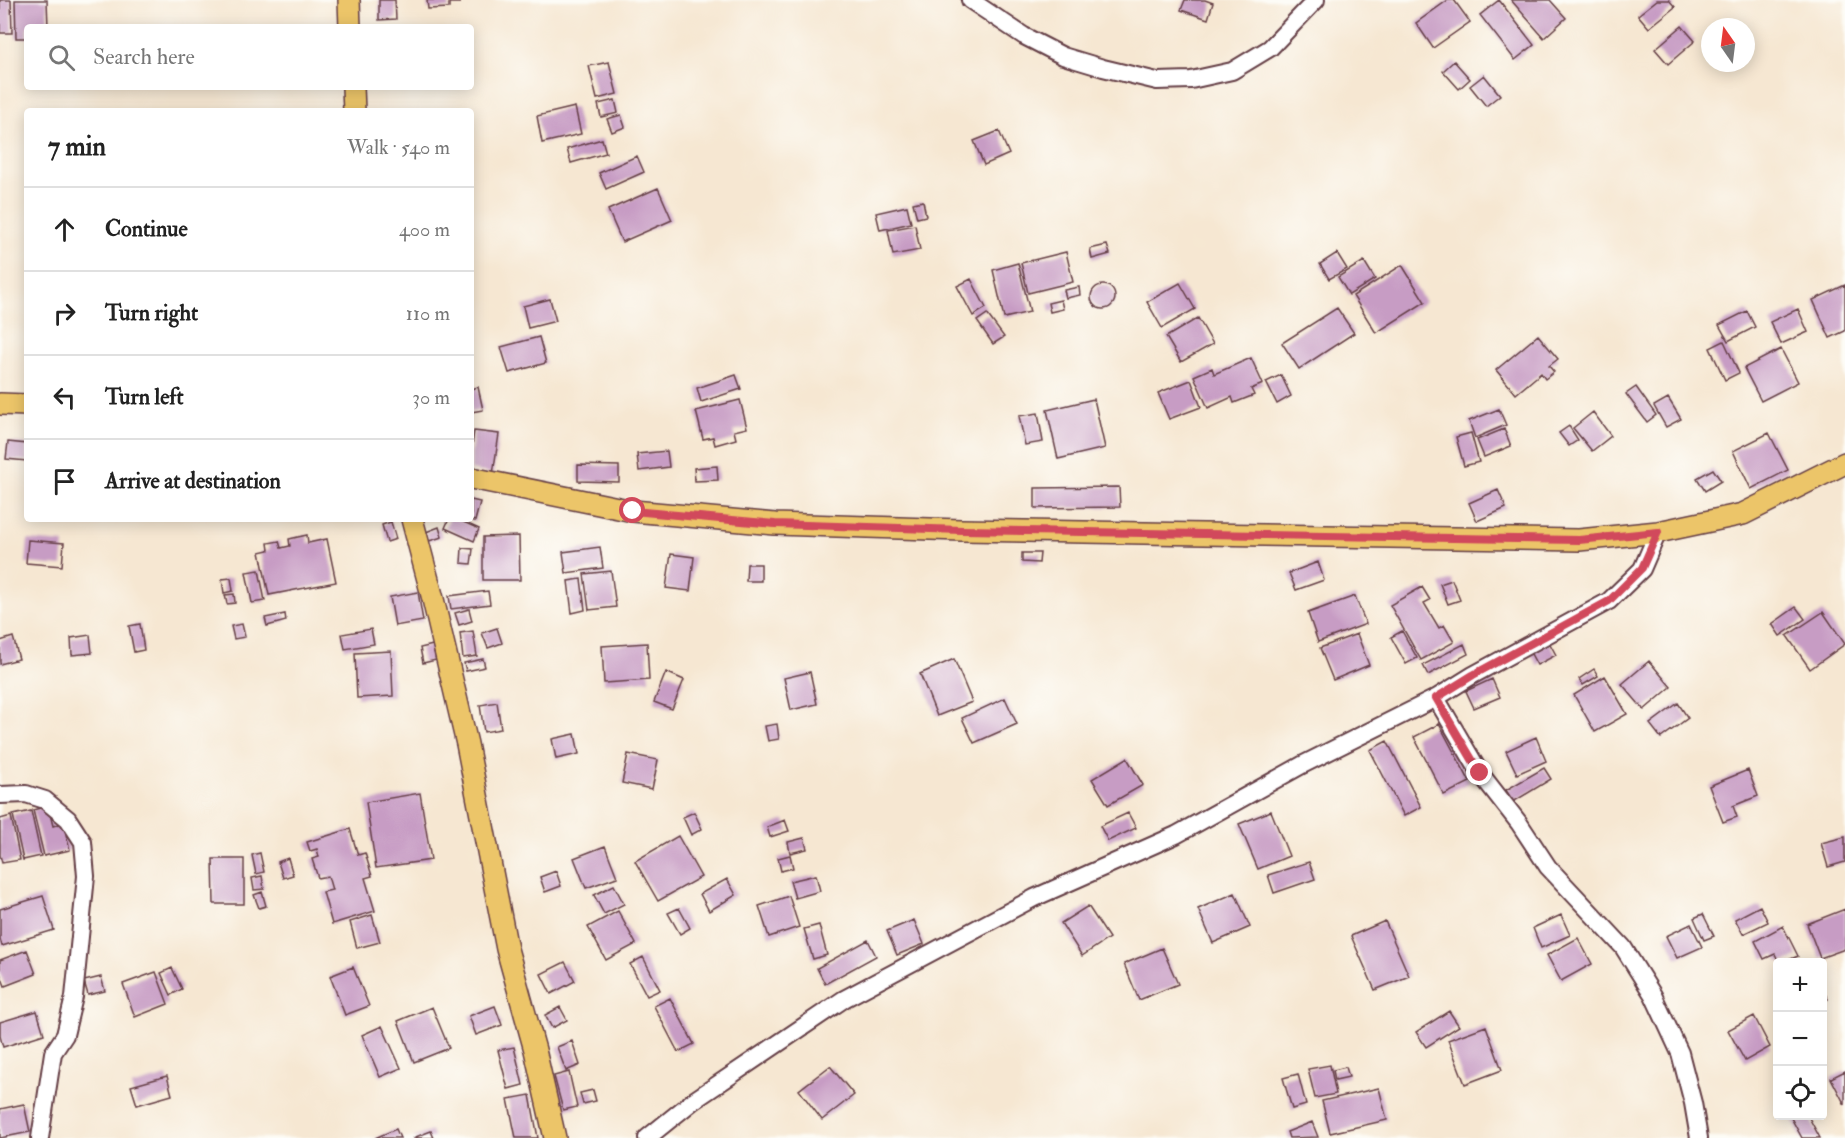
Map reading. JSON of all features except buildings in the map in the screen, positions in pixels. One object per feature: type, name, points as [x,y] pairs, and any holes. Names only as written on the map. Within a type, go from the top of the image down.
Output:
[{"type":"main road","points":[[349,0],[350,24]]},
{"type":"main road","points":[[353,90],[354,108]]},
{"type":"main road","points":[[0,404],[24,405]]},
{"type":"main road","points":[[474,479],[633,511],[775,524],[962,530],[1579,540],[1658,532],[1743,514],[1845,462]]},
{"type":"main road","points":[[413,522],[467,744],[507,949],[535,1050],[555,1138]]},
{"type":"street","points":[[970,0],[1024,36],[1063,56],[1157,81],[1191,80],[1232,72],[1270,48],[1316,0]]},
{"type":"street","points":[[647,1138],[693,1101],[844,999],[1034,898],[1176,835],[1302,765],[1436,698],[1473,675],[1609,601],[1642,568],[1658,532]]},
{"type":"street","points":[[1436,698],[1480,773],[1519,823],[1548,867],[1623,947],[1653,995],[1680,1053],[1694,1103],[1699,1138]]},
{"type":"street","points":[[0,795],[26,794],[45,800],[68,819],[83,842],[86,876],[74,997],[65,1035],[54,1053],[40,1138]]},
{"type":"route","points":[[633,511],[775,524],[962,530],[1579,540],[1658,532],[1642,568],[1609,601],[1473,675],[1436,698],[1480,773]]}]
